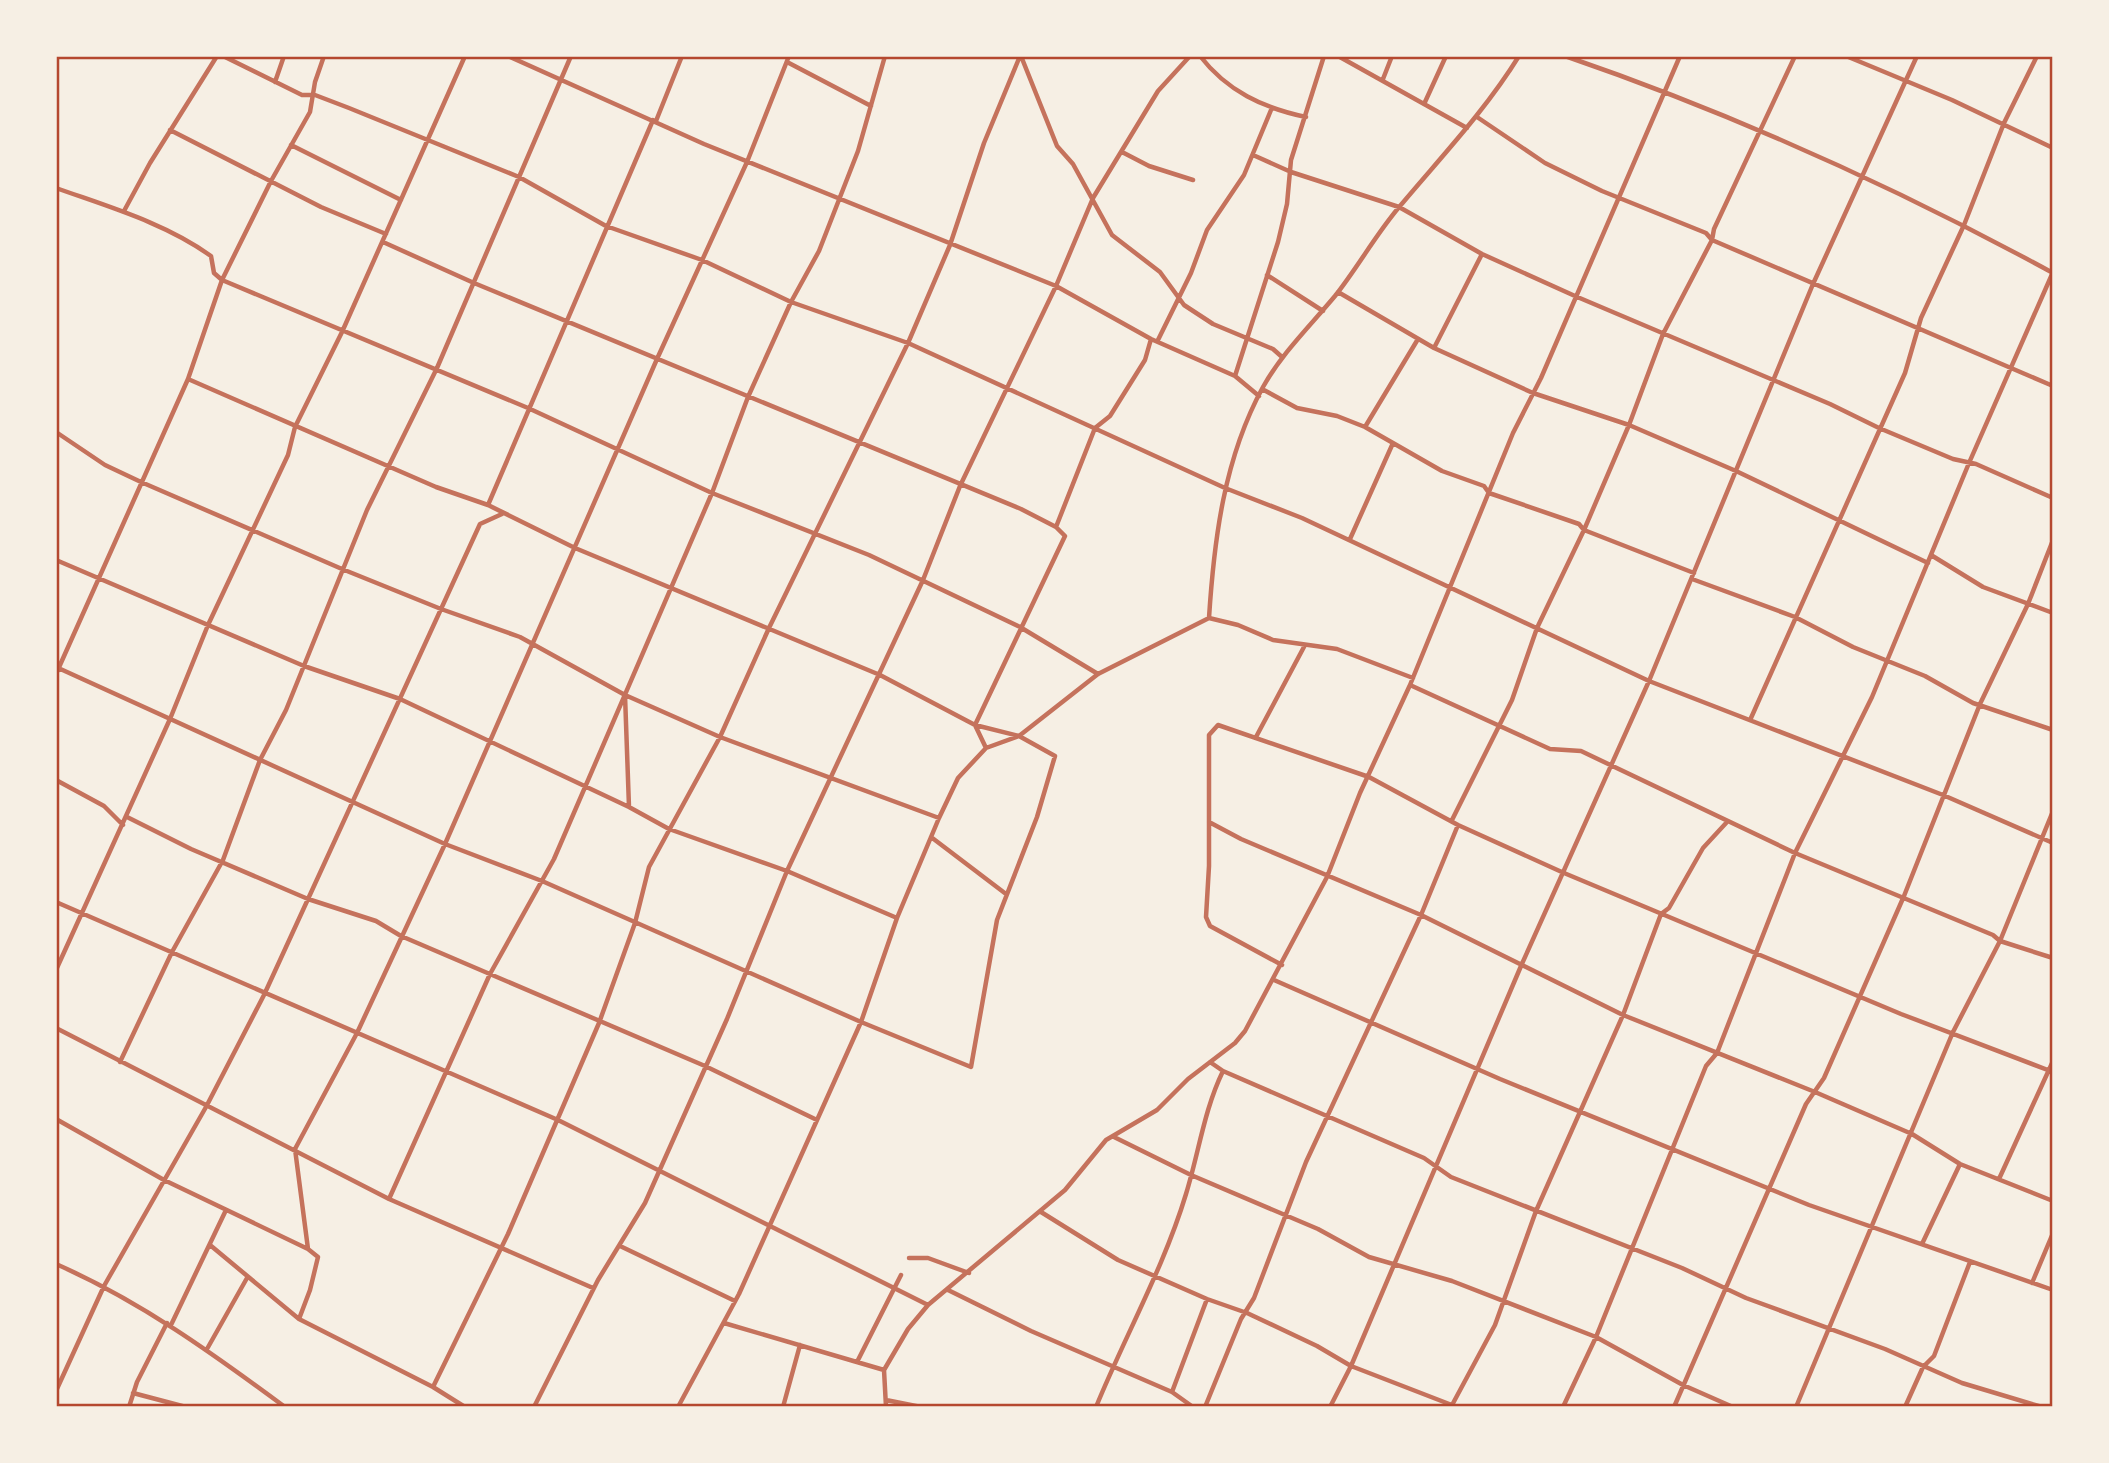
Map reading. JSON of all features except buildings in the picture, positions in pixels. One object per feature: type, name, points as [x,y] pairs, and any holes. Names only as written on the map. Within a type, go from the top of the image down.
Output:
[{"type":"street","points":[[124,211],[170,130],[217,56]]},
{"type":"street","points":[[223,56],[302,95],[315,95],[519,177],[606,226],[702,260],[791,302],[908,343],[1225,488],[1350,540],[1649,681],[1751,718],[1943,795],[2053,843]]},
{"type":"street","points":[[275,82],[284,56]]},
{"type":"street","points":[[188,379],[295,427],[488,505],[575,548],[880,675],[975,725],[1019,736],[1055,756],[1037,817],[1006,894],[992,944],[983,1012],[971,1067],[861,1023],[542,881],[445,844],[57,670],[100,580],[188,379],[222,280],[271,181],[310,112],[315,95],[315,82],[324,56]]},
{"type":"street","points":[[56,970],[127,817],[208,625],[288,456],[295,427],[342,332],[465,56]]},
{"type":"street","points":[[508,56],[747,162],[1056,286],[1151,339],[1235,376],[1259,396]]},
{"type":"street","points":[[120,1062],[172,952],[223,860],[260,760],[279,726],[342,569],[474,283],[571,56]]},
{"type":"street","points":[[488,505],[606,226],[682,56]]},
{"type":"street","points":[[389,1199],[490,974],[554,859],[712,493],[748,397],[791,302],[819,251],[840,199],[885,56]]},
{"type":"street","points":[[1020,56],[1057,146],[1073,164],[1112,235],[1160,272],[1178,298],[1213,324],[1273,349],[1282,357]]},
{"type":"street","points":[[433,1387],[500,1250],[600,1023],[635,923],[649,867],[720,737],[769,628],[908,343],[950,244],[984,143],[1020,56]]},
{"type":"street","points":[[534,1407],[593,1288],[639,1215],[747,971],[787,871],[880,675],[923,580],[960,486],[1056,286],[1093,198],[1158,91],[1190,56]]},
{"type":"street","points":[[1200,56],[1220,81],[1271,110],[1306,117]]},
{"type":"street","points":[[1235,376],[1287,204],[1291,160],[1324,56]]},
{"type":"street","points":[[1338,56],[1425,102],[1467,128]]},
{"type":"street","points":[[1383,79],[1392,56]]},
{"type":"street","points":[[1425,102],[1446,56]]},
{"type":"street","points":[[1209,618],[1213,554],[1225,488],[1262,389],[1282,357],[1338,292],[1399,207],[1477,117],[1517,56]]},
{"type":"street","points":[[1563,1407],[1596,1337],[1706,1066],[1717,1053],[1795,853],[1842,755],[1850,744],[2011,365],[2053,273],[1964,225],[1667,91],[1565,56]]},
{"type":"street","points":[[886,1407],[884,1370],[908,1329],[928,1305],[1041,1212],[1113,1136],[1157,1110],[1188,1079],[1245,1031],[1327,877],[1489,493],[1667,91],[1680,56]]},
{"type":"street","points":[[1452,820],[1512,700],[1536,628],[1584,530],[1629,425],[1663,334],[1713,240],[1714,229],[1757,132],[1795,56]]},
{"type":"street","points":[[1846,56],[2004,123],[2053,148]]},
{"type":"street","points":[[1330,1407],[1351,1366],[1521,967],[1649,681],[1813,284],[1917,56]]},
{"type":"street","points":[[1751,718],[1905,373],[1926,307],[1964,225],[2004,123],[2037,56]]},
{"type":"street","points":[[308,1249],[295,1149],[357,1033],[445,844],[657,359],[747,162],[788,59],[871,106]]},
{"type":"street","points":[[1158,340],[1207,230],[1244,175],[1271,110]]},
{"type":"street","points":[[1477,117],[1545,163],[1706,233],[1713,240],[1813,284],[2011,365],[2053,386]]},
{"type":"street","points":[[170,130],[271,181],[386,234]]},
{"type":"street","points":[[291,145],[401,200]]},
{"type":"street","points":[[1122,152],[1149,166],[1193,180]]},
{"type":"street","points":[[1252,155],[1291,172],[1399,207],[1482,254],[1575,296],[1830,404],[1879,428],[2053,498]]},
{"type":"street","points":[[56,188],[124,211],[209,254],[214,274],[222,280],[342,332],[436,368],[712,493],[817,532],[1020,627],[1098,674]]},
{"type":"street","points":[[383,242],[474,283],[1021,509],[1056,527],[1065,536],[975,725]]},
{"type":"street","points":[[1434,348],[1482,254]]},
{"type":"street","points":[[1267,275],[1323,311]]},
{"type":"street","points":[[1338,292],[1434,348],[1533,393],[1629,425],[1736,471],[1928,563]]},
{"type":"street","points":[[1056,527],[1095,428],[1107,420],[1117,405],[1145,360],[1151,339]]},
{"type":"street","points":[[1365,427],[1418,339]]},
{"type":"street","points":[[1262,389],[1297,408],[1337,416],[1365,427],[1442,471],[1484,486],[1489,493],[1579,524],[1584,530],[1795,617],[1853,647],[1887,658],[1980,704],[2053,730]]},
{"type":"street","points":[[56,432],[105,465],[251,532],[441,609],[520,637],[625,695],[720,737],[939,818]]},
{"type":"street","points":[[1350,540],[1393,443]]},
{"type":"street","points":[[56,1391],[104,1286],[206,1107],[264,995],[480,524],[502,514]]},
{"type":"street","points":[[1674,1407],[1724,1289],[1824,1077],[1904,896],[1980,704],[2028,604],[2053,540]]},
{"type":"street","points":[[1931,555],[1973,582],[2053,612]]},
{"type":"street","points":[[56,560],[303,666],[400,699],[489,744],[629,807],[669,829],[787,871],[897,918]]},
{"type":"street","points":[[678,1407],[735,1300],[861,1023],[897,918],[939,818],[958,778],[986,748],[1019,736],[1098,674],[1209,618],[1238,625],[1273,640],[1337,649],[1413,678]]},
{"type":"street","points":[[1256,737],[1305,645]]},
{"type":"street","points":[[1410,685],[1550,749],[1581,751],[1714,812],[1727,822],[1795,853],[1904,896],[1993,935],[2000,942],[2053,958]]},
{"type":"street","points":[[625,695],[629,807]]},
{"type":"street","points":[[975,725],[986,748]]},
{"type":"street","points":[[1282,965],[1209,925],[1206,917],[1211,730],[1218,725],[1369,777],[1458,825],[1564,873],[2004,1055],[2051,1071]]},
{"type":"street","points":[[56,780],[104,806],[123,825]]},
{"type":"street","points":[[1796,1407],[1953,1032],[2000,942],[2053,811]]},
{"type":"street","points":[[127,817],[191,849],[223,860],[308,899],[376,921],[401,936],[705,1066],[817,1120]]},
{"type":"street","points":[[1208,821],[1241,839],[1327,877],[1421,915],[1521,967],[1623,1015],[1815,1092],[1912,1134],[1959,1164],[2053,1201]]},
{"type":"street","points":[[1041,1212],[1118,1259],[1207,1299],[1247,1312],[1351,1366],[1453,1406],[1483,1353],[1536,1211],[1623,1015],[1661,914],[1669,908],[1703,848],[1727,822]]},
{"type":"street","points":[[1205,1407],[1241,1319],[1247,1312],[1306,1162],[1330,1116],[1370,1020],[1421,915],[1458,825]]},
{"type":"street","points":[[931,837],[1006,894]]},
{"type":"street","points":[[56,902],[264,995],[558,1120],[659,1169],[769,1228],[928,1305]]},
{"type":"street","points":[[1274,980],[1673,1150],[1872,1228],[2053,1290]]},
{"type":"street","points":[[56,1028],[389,1199],[500,1250],[593,1288]]},
{"type":"street","points":[[1999,1179],[2051,1071],[2053,1061]]},
{"type":"street","points":[[1210,1062],[1223,1071],[1424,1158],[1451,1177],[1682,1268],[1724,1289],[1885,1349],[1923,1367],[2042,1407]]},
{"type":"street","points":[[1096,1407],[1154,1274],[1191,1175],[1199,1151],[1206,1112],[1223,1071]]},
{"type":"street","points":[[56,1119],[164,1180],[318,1256],[310,1290],[299,1319]]},
{"type":"street","points":[[1113,1136],[1191,1175],[1392,1266],[1452,1281],[1596,1337],[1683,1385],[1733,1407]]},
{"type":"street","points":[[1922,1244],[1959,1164]]},
{"type":"street","points":[[130,1407],[133,1393],[226,1210]]},
{"type":"street","points":[[2032,1283],[2053,1233]]},
{"type":"street","points":[[210,1245],[299,1319],[433,1387],[465,1407]]},
{"type":"street","points":[[620,1246],[735,1300]]},
{"type":"street","points":[[909,1258],[928,1258],[969,1273]]},
{"type":"street","points":[[1905,1407],[1923,1367],[1934,1356],[1970,1262]]},
{"type":"street","points":[[56,1264],[104,1286],[169,1324],[285,1407]]},
{"type":"street","points":[[858,1362],[901,1275]]},
{"type":"street","points":[[207,1349],[247,1278]]},
{"type":"street","points":[[948,1290],[1031,1331],[1172,1392],[1193,1407]]},
{"type":"street","points":[[1172,1392],[1207,1299]]},
{"type":"street","points":[[724,1323],[884,1370]]},
{"type":"street","points":[[783,1407],[800,1345]]},
{"type":"street","points":[[133,1393],[186,1407]]},
{"type":"street","points":[[270,1407],[274,1399]]},
{"type":"street","points":[[886,1400],[921,1407]]}]
